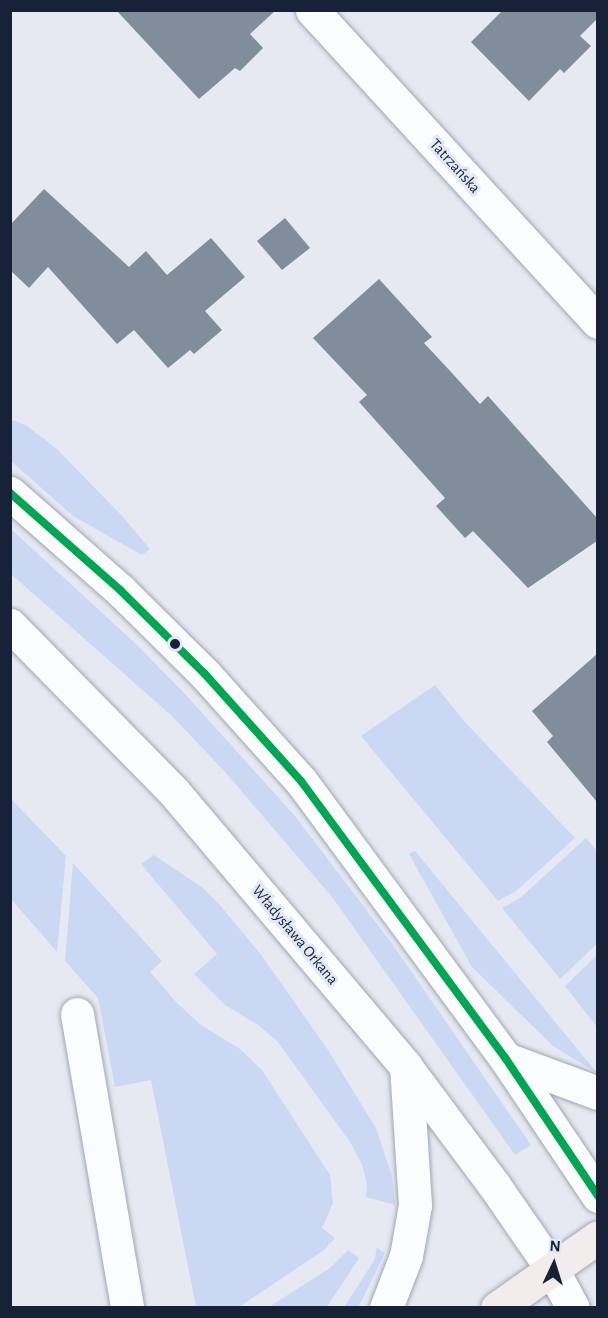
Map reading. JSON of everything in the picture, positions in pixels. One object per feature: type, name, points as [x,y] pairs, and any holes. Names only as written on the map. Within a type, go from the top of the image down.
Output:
[{"type":"main road","points":[[497,1308],[597,1237]]},
{"type":"street","name":"Tatrzańska","points":[[312,10],[597,322]]},
{"type":"street","points":[[10,493],[120,590],[196,665],[301,781],[506,1059],[597,1196]]},
{"type":"street","name":"Władysława Orkana","points":[[10,625],[174,792],[406,1067],[477,1161],[552,1269],[573,1308]]},
{"type":"street","points":[[76,1014],[126,1308]]},
{"type":"street","points":[[506,1059],[597,1094]]},
{"type":"street","points":[[386,1308],[406,1256],[415,1205],[406,1067]]},
{"type":"shaded area","points":[[13,420],[27,426],[57,449],[122,516],[150,549],[142,555],[73,516],[11,461],[11,423]]},
{"type":"shaded area","points":[[11,529],[136,644],[185,694],[295,816],[393,945],[531,1145],[515,1155],[332,897],[227,774],[172,716],[11,574]]},
{"type":"shaded area","points":[[435,685],[464,721],[575,838],[516,891],[498,901],[361,736]]},
{"type":"shaded area","points":[[11,799],[66,856],[57,952],[11,899]]},
{"type":"shaded area","points":[[586,838],[597,851],[597,944],[560,979],[502,908],[520,898]]},
{"type":"shaded area","points":[[415,851],[597,1073],[553,1046],[472,967],[409,854]]},
{"type":"shaded area","points":[[154,855],[203,888],[219,904],[262,956],[328,1050],[376,1128],[392,1176],[395,1205],[366,1197],[367,1185],[362,1164],[350,1142],[278,1042],[258,1025],[225,1005],[194,974],[217,954],[141,864]]},
{"type":"shaded area","points":[[73,863],[162,961],[150,972],[177,1003],[201,1025],[240,1049],[262,1070],[330,1175],[333,1203],[322,1228],[335,1238],[324,1250],[239,1307],[196,1307],[151,1080],[115,1087],[98,998],[65,961]]},
{"type":"shaded area","points":[[597,955],[597,1027],[565,986]]},
{"type":"shaded area","points":[[377,1248],[385,1253],[362,1300],[358,1307],[344,1307],[374,1261]]},
{"type":"shaded area","points":[[348,1250],[359,1258],[327,1307],[269,1307],[330,1268]]},
{"type":"building","points":[[116,10],[276,10],[250,34],[263,48],[240,71],[235,68],[199,99]]},
{"type":"building","points":[[503,10],[597,10],[597,19],[580,36],[591,46],[564,73],[560,69],[529,101],[471,42]]},
{"type":"building","points":[[44,189],[129,267],[146,251],[167,275],[211,238],[245,277],[205,311],[222,330],[194,354],[190,350],[168,368],[134,330],[117,344],[48,267],[29,288],[10,270],[10,225]]},
{"type":"building","points":[[285,218],[310,248],[282,270],[257,241]]},
{"type":"building","points":[[379,279],[432,337],[424,343],[480,404],[488,396],[597,518],[597,541],[528,588],[473,531],[465,538],[436,506],[445,498],[359,402],[367,395],[313,338]]},
{"type":"building","points":[[597,654],[597,802],[547,742],[553,736],[532,711]]},
{"type":"transit line","points":[[10,493],[120,590],[204,673],[301,781],[506,1059],[598,1196]]}]
